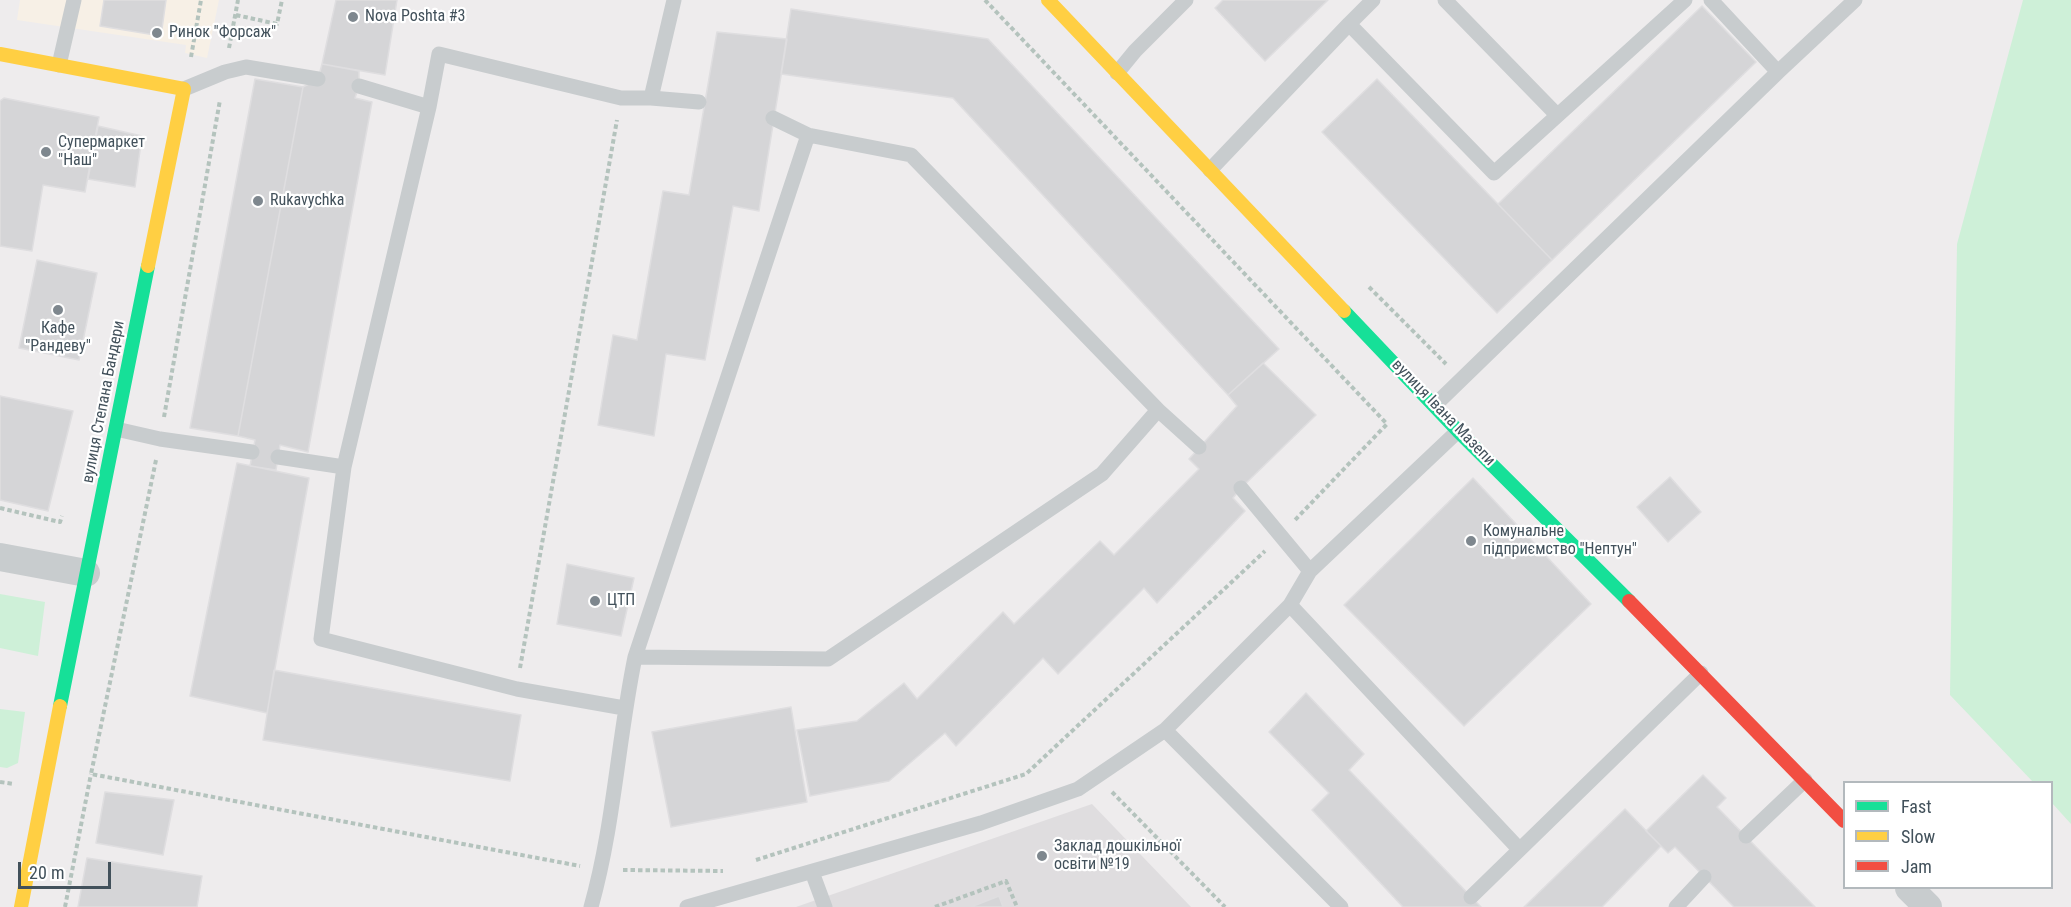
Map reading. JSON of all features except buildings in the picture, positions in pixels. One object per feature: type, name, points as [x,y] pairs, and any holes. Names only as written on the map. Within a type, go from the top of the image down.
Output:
[{"type":"street","name":"вулиця Івана Мазепи","points":[[1048,0],[1458,431],[1701,673],[1843,819]]},
{"type":"street","points":[[0,54],[184,88]]},
{"type":"street","name":"вулиця Степана Бандери","points":[[21,907],[184,88]]},
{"type":"street","points":[[0,557],[86,573]]},
{"type":"street","points":[[1910,889],[1928,907]]},
{"type":"lane","points":[[60,65],[74,0]]},
{"type":"lane","points":[[651,98],[674,0]]},
{"type":"lane","points":[[1117,73],[1135,51],[1186,0]]},
{"type":"lane","points":[[1210,170],[1373,0]]},
{"type":"lane","points":[[1445,0],[1557,115]]},
{"type":"lane","points":[[1349,24],[1494,172],[1685,0]]},
{"type":"lane","points":[[1711,0],[1778,72]]},
{"type":"lane","points":[[1435,405],[1855,0]]},
{"type":"lane","points":[[624,708],[517,689],[321,639],[344,467],[429,107],[439,54],[621,98],[699,102]]},
{"type":"lane","points":[[184,88],[225,72],[246,67],[318,79]]},
{"type":"lane","points":[[359,86],[429,107]]},
{"type":"lane","points":[[773,118],[808,135],[911,155],[1158,410],[1199,447]]},
{"type":"lane","points":[[591,907],[601,870],[624,708],[634,657],[808,135]]},
{"type":"lane","points":[[634,657],[828,659],[1102,474],[1158,410]]},
{"type":"lane","points":[[116,429],[160,439],[252,452]]},
{"type":"lane","points":[[687,907],[981,823],[1078,789],[1165,730],[1290,605],[1310,571],[1458,431]]},
{"type":"lane","points":[[278,457],[344,467]]},
{"type":"lane","points":[[1241,488],[1310,571]]},
{"type":"lane","points":[[1290,605],[1519,849]]},
{"type":"lane","points":[[1471,897],[1701,673]]},
{"type":"lane","points":[[1165,730],[1341,907]]},
{"type":"lane","points":[[1746,836],[1804,780]]},
{"type":"lane","points":[[812,872],[825,907]]},
{"type":"lane","points":[[1676,907],[1704,877]]},
{"type":"path","points":[[191,57],[201,0]]},
{"type":"path","points":[[236,15],[277,24],[282,0]]},
{"type":"path","points":[[517,689],[621,98]]},
{"type":"path","points":[[0,508],[60,522],[64,511]]},
{"type":"path","points":[[65,907],[91,774]]},
{"type":"path","points":[[1096,777],[1225,907]]},
{"type":"path","points":[[935,907],[1006,881],[1017,907]]},
{"type":"shaded area","name":"Ринок \"Форсаж\"","points":[[20,0],[219,0],[207,58],[185,53],[186,45],[17,20]]},
{"type":"shaded area","name":"Заклад дошкільної освіти №19","points":[[1092,804],[1191,907],[796,907]]},
{"type":"green space","points":[[2023,0],[2071,0],[2071,824],[2053,804],[2053,781],[2032,781],[1950,695],[1957,244]]},
{"type":"green space","points":[[0,594],[45,602],[38,656],[0,648]]},
{"type":"green space","points":[[0,709],[25,712],[18,763],[7,768],[0,767]]},
{"type":"traffic: fast","points":[[60,706],[148,266]]},
{"type":"traffic: fast","points":[[1344,311],[1458,431],[1629,601]]},
{"type":"traffic: slow","points":[[1048,0],[1344,311]]},
{"type":"traffic: slow","points":[[0,54],[184,89],[148,266]]},
{"type":"traffic: slow","points":[[21,907],[60,706]]},
{"type":"traffic: jam","points":[[1629,601],[1843,820]]},
{"type":"place","name":"Nova Poshta #3","points":[[353,17]]},
{"type":"place","name":"Ринок \"Форсаж\"","points":[[157,33]]},
{"type":"place","name":"Супермаркет \"Наш\"","points":[[46,152]]},
{"type":"place","name":"Rukavychka","points":[[258,201]]},
{"type":"place","name":"Кафе \"Рандеву\"","points":[[58,310]]},
{"type":"place","name":"Комунальне підприємство \"Нептун\"","points":[[1471,541]]},
{"type":"place","name":"ЦТП","points":[[595,601]]},
{"type":"place","name":"Заклад дошкільної освіти №19","points":[[1042,856]]}]
